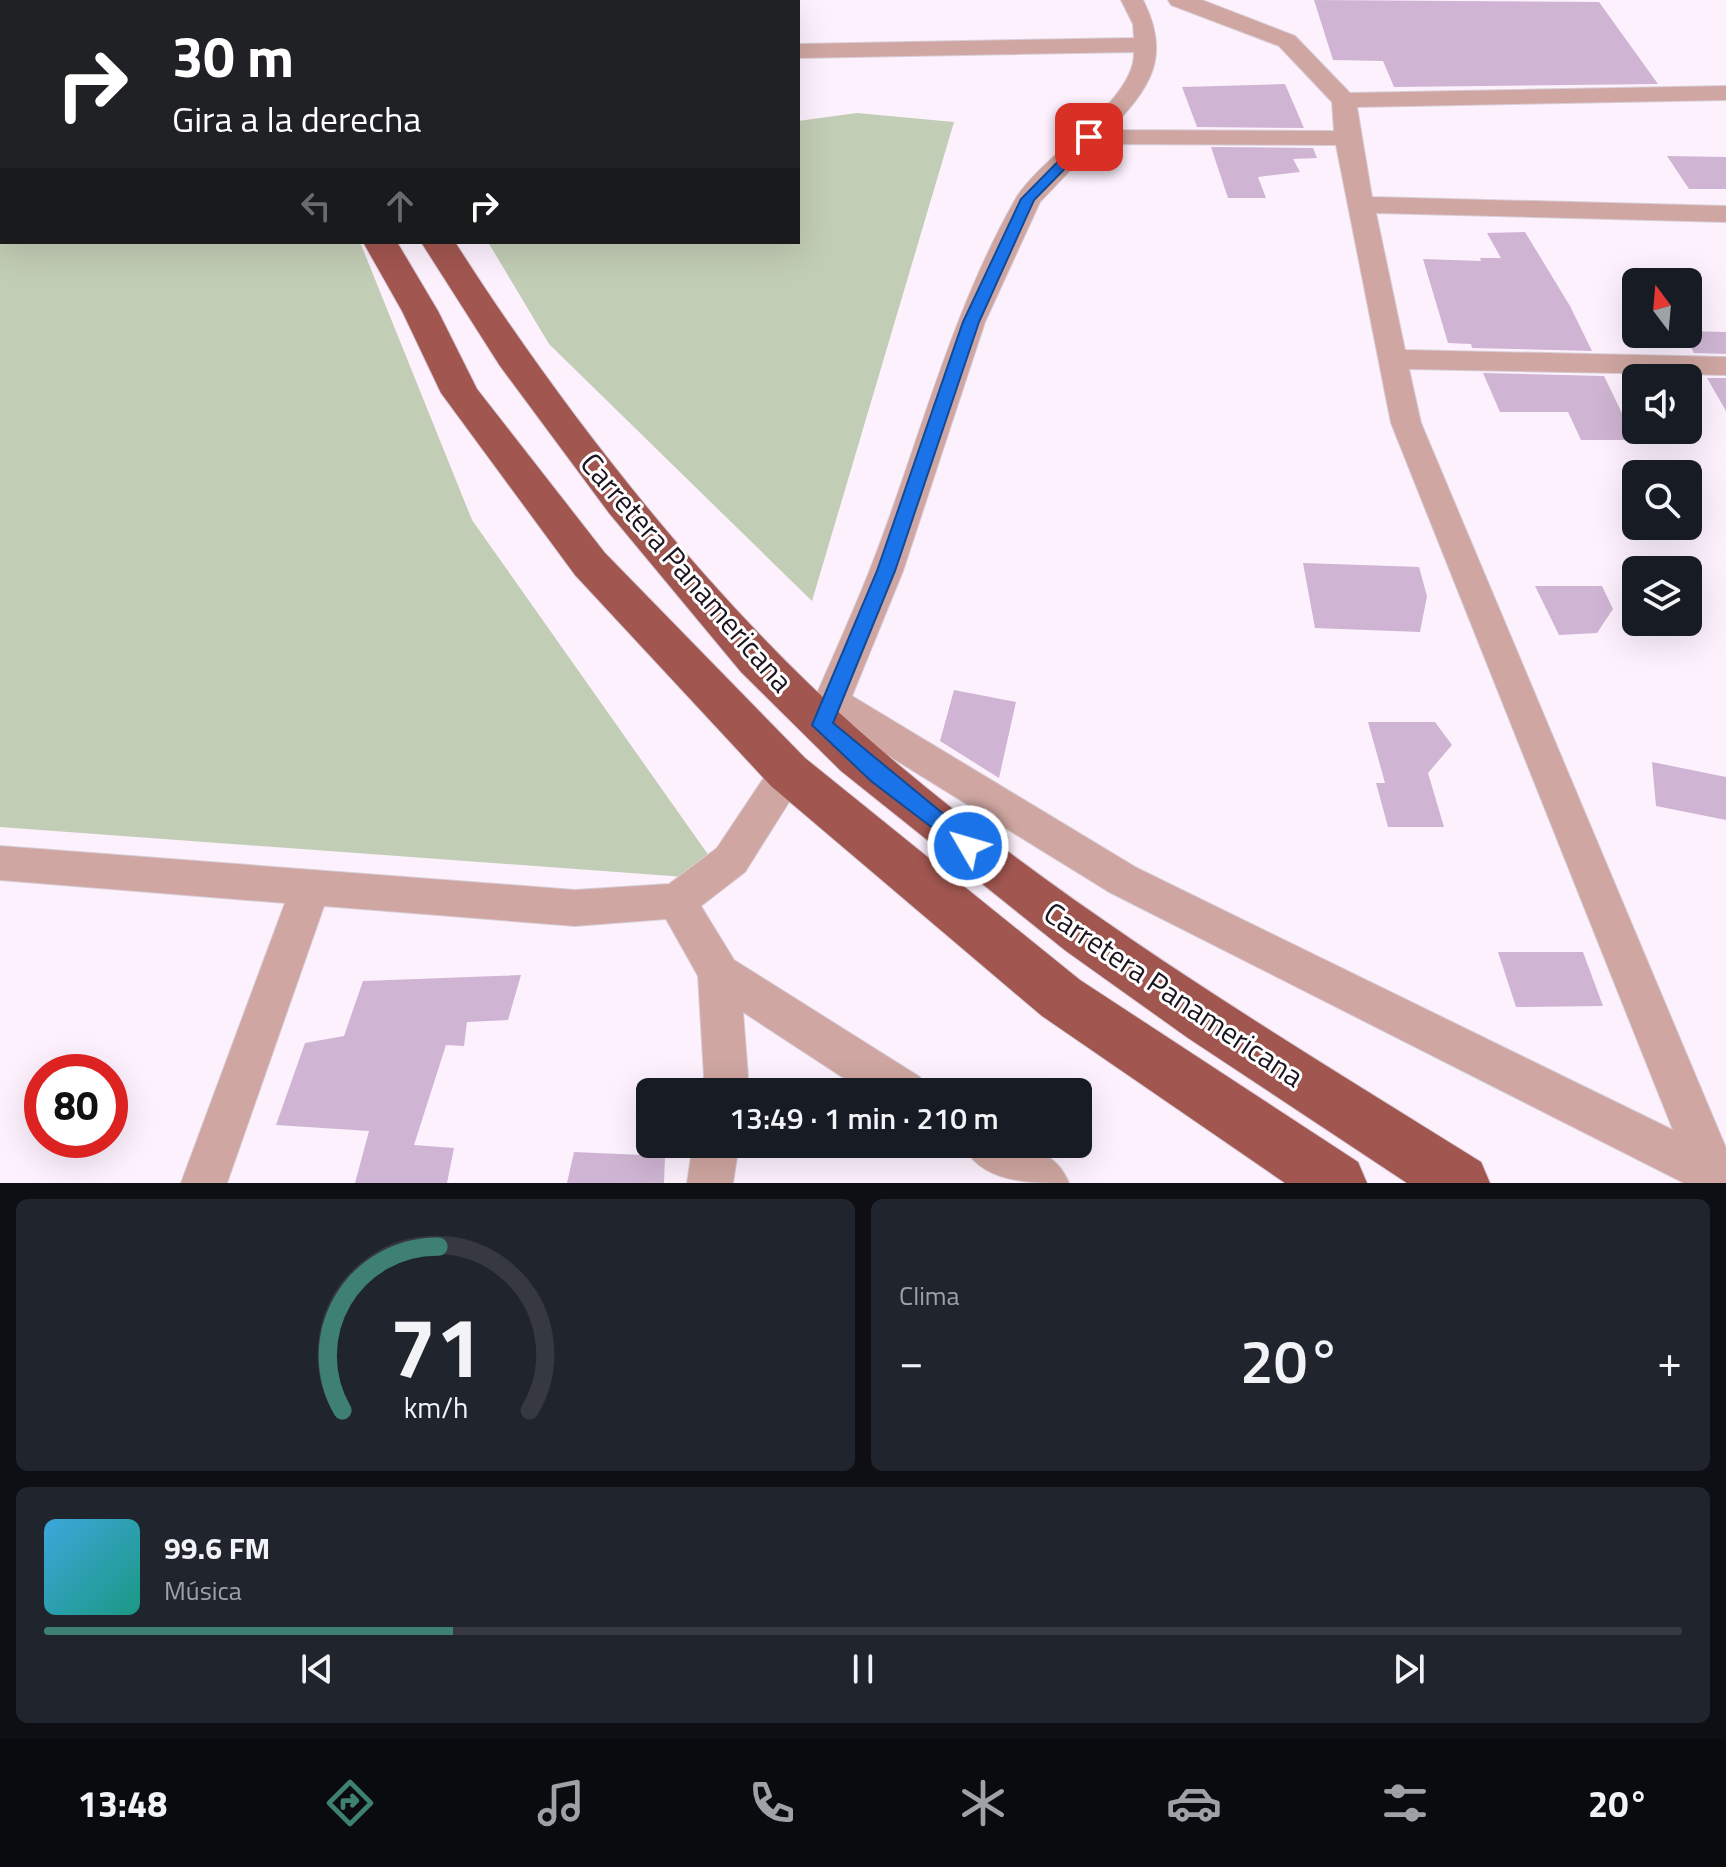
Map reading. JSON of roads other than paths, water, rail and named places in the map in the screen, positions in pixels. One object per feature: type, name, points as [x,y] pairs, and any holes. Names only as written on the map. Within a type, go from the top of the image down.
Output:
[{"type":"highway","name":"Carretera Panamericana","points":[[381,244],[420,311],[460,393],[590,564],[788,772],[1061,998],[1337,1183]]},
{"type":"highway","name":"Carretera Panamericana","points":[[439,244],[492,332],[580,450],[702,598],[826,713],[878,775],[1058,917],[1273,1064],[1460,1183]]},
{"type":"street","points":[[1132,0],[1144,24],[1146,61],[1128,97],[1028,199],[977,308],[886,571],[826,713],[1123,880],[1714,1174],[1406,423],[1347,138],[1344,100],[1287,41],[1213,10],[1179,0]]},
{"type":"street","points":[[800,51],[1145,45]]},
{"type":"street","points":[[1344,100],[1726,93]]},
{"type":"street","points":[[1089,137],[1347,138]]},
{"type":"street","points":[[1361,205],[1726,214]]},
{"type":"street","points":[[1392,359],[1726,366]]},
{"type":"street","points":[[0,863],[575,908],[677,901],[731,860],[788,772]]},
{"type":"street","points":[[204,1183],[311,887]]},
{"type":"street","points":[[677,901],[719,973],[726,1078]]},
{"type":"street","points":[[719,973],[882,1078]]},
{"type":"street","points":[[710,1183],[714,1158]]},
{"type":"street","points":[[1007,1158],[1046,1183]]}]
